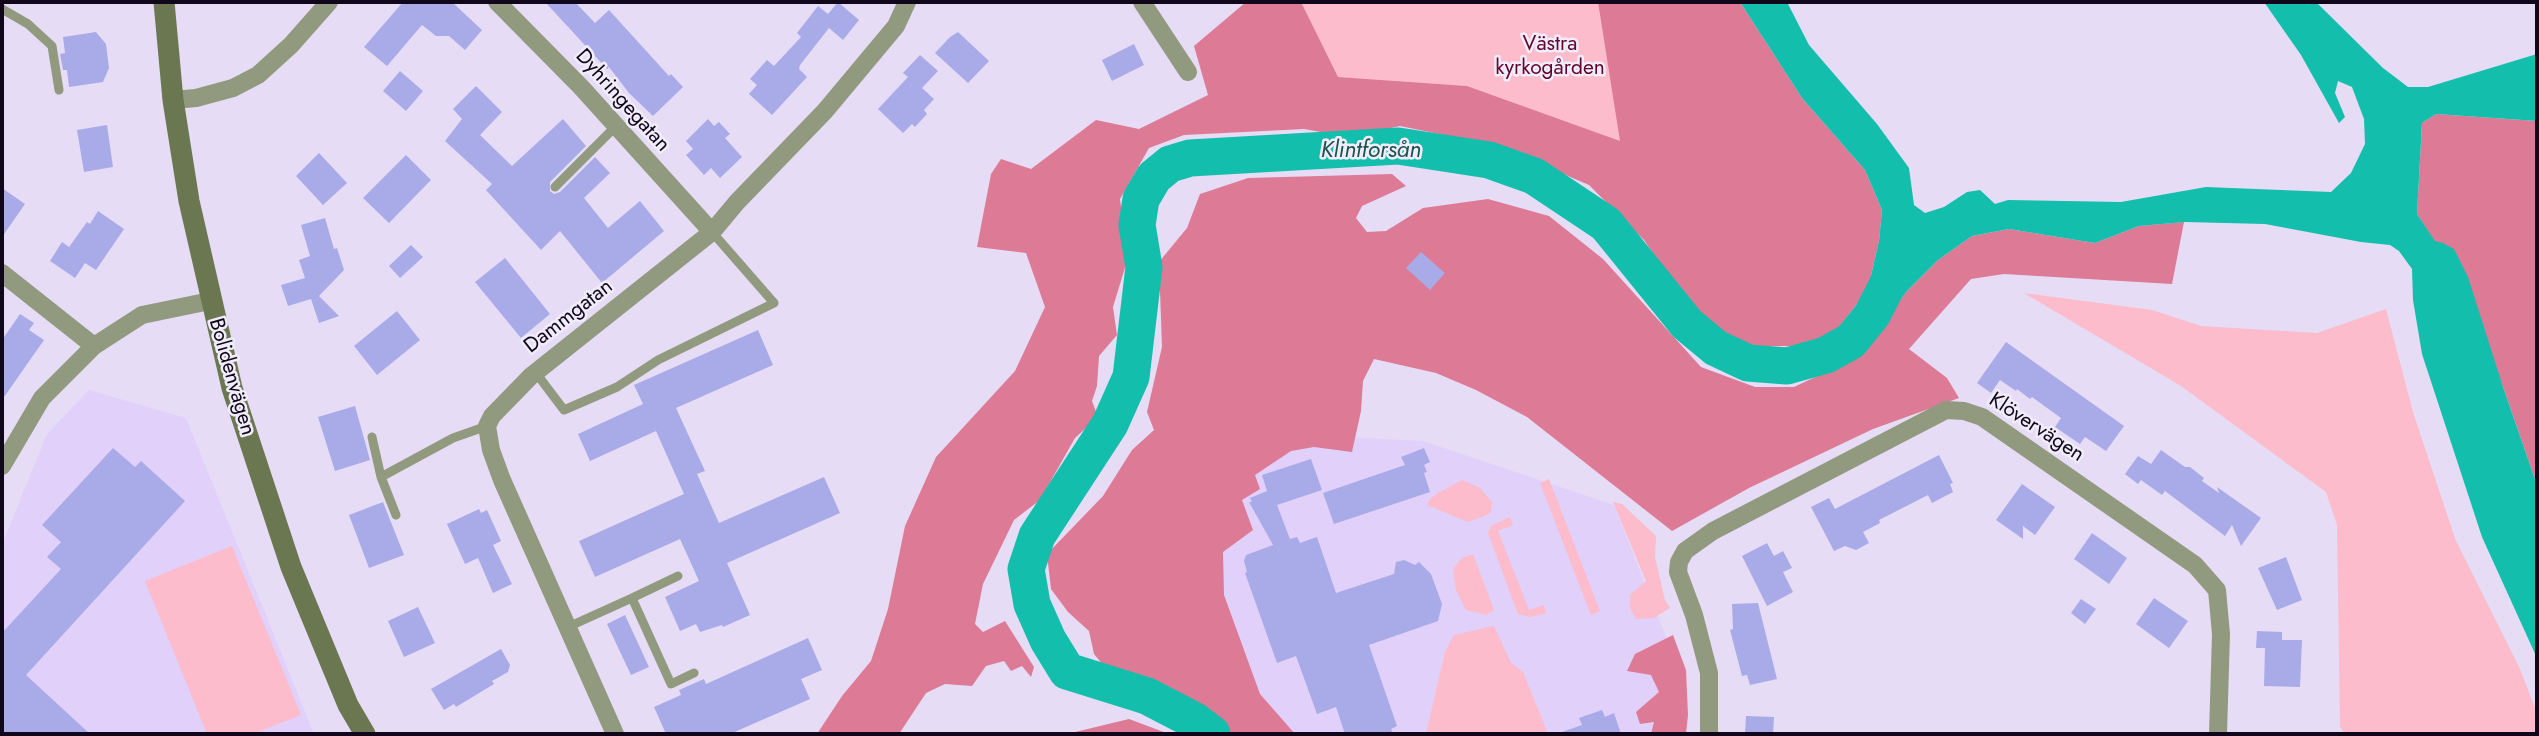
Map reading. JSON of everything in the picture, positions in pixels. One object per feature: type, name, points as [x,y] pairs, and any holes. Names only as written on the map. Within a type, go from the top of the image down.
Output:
[{"type":"main road","name":"Bolidenvägen","points":[[164,2],[173,100],[189,201],[232,388],[273,516],[348,705],[365,734]]},
{"type":"street","points":[[173,100],[196,98],[233,88],[258,75],[329,2]]},
{"type":"street","name":"Dyhringegatan","points":[[497,2],[617,127],[712,232]]},
{"type":"street","name":"Dammgatan","points":[[487,426],[492,416],[536,373],[712,232],[737,202],[825,111],[896,26],[907,2]]},
{"type":"street","points":[[1142,2],[1188,72]]},
{"type":"street","points":[[2,273],[94,346]]},
{"type":"street","points":[[2,466],[42,398],[94,346],[142,315],[210,301]]},
{"type":"street","name":"Klövervägen","points":[[1709,734],[1709,673],[1694,615],[1678,572],[1679,562],[1685,551],[1713,531],[1946,410],[1964,411],[1982,417],[2195,565],[2217,590],[2221,634],[2218,734]]},
{"type":"street","points":[[487,426],[491,450],[502,480],[615,734]]},
{"type":"lane","points":[[2,9],[28,24],[52,46],[59,90]]},
{"type":"lane","points":[[555,187],[617,127]]},
{"type":"lane","points":[[536,373],[564,410],[617,387],[658,360],[774,303],[712,232]]},
{"type":"lane","points":[[381,477],[453,438],[487,426]]},
{"type":"lane","points":[[372,438],[381,477],[396,515]]},
{"type":"lane","points":[[568,627],[678,576]]},
{"type":"lane","points":[[632,598],[671,684],[694,673]]},
{"type":"shaded area","points":[[1246,2],[1301,2],[1338,77],[1467,86],[1620,141],[1598,2],[1740,2],[1802,98],[1865,170],[1882,210],[1879,241],[1870,280],[1857,304],[1832,336],[1795,346],[1739,346],[1687,304],[1644,240],[1589,185],[1533,161],[1469,140],[1400,126],[1349,137],[1304,129],[1184,135],[1149,148],[1120,199],[1128,258],[1113,307],[1117,335],[1099,356],[1097,386],[1092,401],[1098,417],[1075,438],[1040,500],[1014,520],[983,584],[975,624],[983,632],[1005,621],[1034,667],[1031,677],[1022,666],[1011,671],[1004,661],[986,666],[972,686],[945,684],[926,693],[899,734],[817,734],[842,696],[871,661],[888,609],[905,526],[936,457],[1015,371],[1045,307],[1026,253],[977,247],[991,174],[1001,159],[1031,169],[1096,120],[1139,129],[1208,95],[1194,46]]},
{"type":"shaded area","points":[[1740,2],[1787,2],[1809,45],[1877,124],[1909,168],[1914,205],[1925,213],[1944,207],[1967,192],[1980,190],[1995,204],[2008,200],[2121,202],[2206,187],[2331,192],[2351,173],[2365,144],[2364,119],[2352,87],[2338,81],[2335,93],[2345,117],[2339,123],[2301,55],[2264,2],[2316,2],[2383,68],[2408,87],[2428,87],[2537,54],[2537,121],[2436,114],[2422,123],[2417,214],[2435,241],[2454,249],[2468,277],[2537,485],[2537,658],[2482,537],[2422,354],[2413,300],[2412,269],[2399,251],[2390,245],[2265,224],[2185,222],[2139,226],[2095,243],[2009,229],[1972,236],[1938,260],[1907,291],[1883,323],[1857,304],[1870,280],[1879,241],[1882,210],[1865,170],[1802,98]]},
{"type":"shaded area","points":[[2436,114],[2537,121],[2537,485],[2503,387],[2435,242],[2417,214],[2422,123]]},
{"type":"shaded area","points":[[1392,174],[1406,186],[1362,206],[1356,218],[1367,232],[1386,231],[1423,208],[1488,199],[1549,216],[1603,259],[1701,367],[1755,387],[1794,387],[1847,362],[1883,323],[1907,291],[1938,260],[1972,236],[2009,229],[2095,243],[2139,226],[2184,222],[2172,284],[2004,274],[1971,279],[1909,349],[1947,378],[1959,398],[1873,429],[1749,488],[1672,531],[1527,417],[1476,390],[1436,373],[1374,359],[1363,381],[1361,411],[1352,452],[1314,447],[1291,451],[1255,475],[1260,489],[1242,500],[1253,530],[1223,552],[1224,595],[1260,694],[1295,734],[1221,734],[1221,724],[1215,715],[1198,709],[1162,686],[1110,673],[1094,654],[1089,631],[1068,612],[1051,589],[1047,554],[1103,496],[1132,450],[1154,430],[1147,412],[1162,347],[1159,262],[1187,228],[1200,194],[1248,178]]},
{"type":"shaded area","points":[[89,390],[186,418],[314,734],[2,734],[2,545],[47,434]]},
{"type":"shaded area","points":[[1303,435],[1423,441],[1614,505],[1668,642],[1669,734],[1263,734],[1216,628],[1207,469]]},
{"type":"shaded area","points":[[1673,635],[1686,670],[1686,734],[1651,734],[1654,722],[1640,724],[1636,712],[1659,692],[1651,675],[1627,671],[1635,654]]},
{"type":"shaded area","points":[[1129,719],[1169,734],[1067,734]]},
{"type":"green space","name":"Västra kyrkogården","points":[[1301,2],[1598,2],[1621,142],[1467,86],[1337,77]]},
{"type":"green space","points":[[2024,293],[2152,310],[2201,326],[2317,333],[2386,309],[2413,412],[2456,541],[2520,669],[2537,713],[2537,734],[2345,734],[2340,727],[2337,525],[2326,492],[2181,386]]},
{"type":"green space","points":[[1549,479],[1600,611],[1591,615],[1540,483]]},
{"type":"green space","points":[[1462,480],[1480,488],[1492,502],[1491,512],[1468,522],[1427,505],[1438,493]]},
{"type":"green space","points":[[1613,502],[1622,504],[1656,536],[1655,557],[1665,600],[1670,608],[1654,618],[1636,619],[1630,608],[1630,595],[1646,581]]},
{"type":"green space","points":[[1510,517],[1513,525],[1498,531],[1529,610],[1544,605],[1546,613],[1530,617],[1518,614],[1488,533],[1491,526]]},
{"type":"green space","points":[[232,546],[301,715],[253,734],[207,734],[145,581]]},
{"type":"green space","points":[[1473,554],[1494,610],[1486,615],[1466,610],[1456,590],[1453,569],[1462,558]]},
{"type":"green space","points":[[1494,626],[1511,663],[1523,672],[1548,734],[1426,734],[1445,652],[1454,635]]},
{"type":"building","points":[[403,2],[452,2],[482,30],[465,50],[449,36],[436,36],[422,25],[387,66],[364,47]]},
{"type":"building","points":[[545,2],[575,2],[595,23],[609,10],[669,76],[671,74],[683,87],[653,116]]},
{"type":"building","points":[[838,2],[859,20],[843,40],[829,28],[800,65],[799,69],[807,77],[772,115],[749,94],[757,85],[750,79],[767,60],[774,66],[801,37],[797,33],[818,6],[828,14]]},
{"type":"building","points":[[96,32],[106,44],[109,68],[103,82],[69,87],[67,70],[63,70],[60,54],[65,53],[63,37]]},
{"type":"building","points":[[958,32],[989,61],[968,83],[935,53]]},
{"type":"building","points":[[1134,44],[1144,65],[1112,81],[1102,60]]},
{"type":"building","points":[[920,55],[938,71],[922,88],[934,99],[924,110],[927,114],[915,127],[912,124],[903,133],[878,109],[908,77],[903,73]]},
{"type":"building","points":[[400,71],[423,91],[406,111],[383,91]]},
{"type":"building","points":[[476,86],[502,112],[480,135],[512,166],[563,119],[586,146],[550,182],[550,191],[554,194],[560,192],[595,157],[610,173],[584,198],[608,228],[640,201],[664,231],[602,283],[560,231],[541,250],[486,190],[492,184],[445,141],[462,119],[453,109]]},
{"type":"building","points":[[708,119],[714,126],[719,122],[730,134],[725,138],[742,157],[720,178],[711,168],[704,175],[686,155],[693,149],[686,141]]},
{"type":"building","points":[[107,125],[113,167],[84,172],[77,130]]},
{"type":"building","points":[[319,153],[347,183],[323,205],[296,176]]},
{"type":"building","points":[[406,155],[431,180],[389,223],[363,198]]},
{"type":"building","points":[[2,188],[25,204],[2,237]]},
{"type":"building","points":[[98,211],[124,229],[96,270],[85,263],[75,278],[50,261],[62,242],[69,247]]},
{"type":"building","points":[[325,218],[334,249],[337,248],[344,270],[319,296],[339,316],[319,323],[311,299],[288,306],[281,285],[305,278],[299,260],[310,256],[301,225]]},
{"type":"building","points":[[411,245],[423,257],[400,278],[389,266]]},
{"type":"building","points":[[1421,252],[1445,273],[1430,290],[1406,268]]},
{"type":"building","points":[[505,258],[550,314],[521,338],[475,282]]},
{"type":"building","points":[[397,311],[420,340],[377,375],[354,346]]},
{"type":"building","points":[[20,314],[34,323],[29,330],[44,340],[2,400],[2,340]]},
{"type":"building","points":[[758,330],[773,365],[676,408],[705,471],[697,474],[719,523],[824,477],[840,513],[727,563],[750,615],[723,627],[722,625],[700,632],[696,624],[680,631],[665,597],[699,581],[680,539],[595,577],[579,541],[684,494],[656,431],[590,461],[578,434],[643,404],[634,385]]},
{"type":"building","points":[[2006,342],[2124,426],[2106,451],[2085,437],[2080,444],[2055,427],[2061,418],[2032,397],[2030,399],[2000,380],[1991,393],[1977,383]]},
{"type":"building","points":[[355,406],[370,460],[335,471],[318,417]]},
{"type":"building","points":[[113,448],[135,467],[141,461],[185,501],[26,675],[90,734],[2,734],[2,633],[61,569],[47,557],[61,542],[42,525]]},
{"type":"building","points":[[1424,448],[1430,462],[1424,465],[1427,472],[1424,473],[1430,492],[1334,524],[1323,493],[1405,465],[1401,457]]},
{"type":"building","points":[[2161,450],[2185,467],[2190,467],[2204,478],[2202,481],[2219,493],[2217,487],[2261,518],[2241,546],[2232,525],[2225,536],[2165,491],[2162,495],[2141,480],[2138,484],[2125,474],[2138,456],[2151,464]]},
{"type":"building","points":[[1939,455],[1953,483],[1950,484],[1953,492],[1932,503],[1928,495],[1879,520],[1880,523],[1863,532],[1869,543],[1856,550],[1845,546],[1834,551],[1811,507],[1829,498],[1835,509]]},
{"type":"building","points":[[1311,459],[1322,490],[1277,505],[1290,539],[1297,537],[1300,543],[1317,537],[1336,593],[1394,574],[1396,562],[1404,560],[1415,565],[1419,562],[1431,574],[1442,604],[1438,621],[1369,645],[1397,726],[1391,729],[1393,734],[1345,734],[1336,707],[1317,714],[1296,656],[1277,663],[1245,573],[1246,555],[1273,545],[1249,502],[1252,502],[1250,498],[1267,491],[1262,475]]},
{"type":"building","points":[[2022,484],[2055,507],[2035,535],[2023,526],[2023,539],[1996,520]]},
{"type":"building","points":[[383,502],[404,555],[369,568],[349,515]]},
{"type":"building","points":[[479,509],[481,513],[487,510],[501,541],[493,545],[512,584],[493,593],[478,558],[465,564],[447,524]]},
{"type":"building","points":[[2092,533],[2127,558],[2109,584],[2074,559]]},
{"type":"building","points":[[1767,543],[1774,556],[1783,551],[1792,568],[1783,572],[1793,592],[1767,606],[1742,556]]},
{"type":"building","points":[[2286,557],[2302,600],[2277,610],[2258,568]]},
{"type":"building","points":[[2154,598],[2188,621],[2169,648],[2136,624]]},
{"type":"building","points":[[2081,599],[2096,609],[2085,624],[2071,613]]},
{"type":"building","points":[[1758,603],[1777,679],[1750,685],[1747,675],[1742,676],[1730,630],[1733,629],[1732,604]]},
{"type":"building","points":[[418,607],[435,643],[404,657],[388,621]]},
{"type":"building","points":[[625,615],[649,667],[631,675],[607,624]]},
{"type":"building","points":[[2257,631],[2282,632],[2282,640],[2302,640],[2300,687],[2264,686],[2265,648],[2256,648]]},
{"type":"building","points":[[808,638],[822,670],[801,679],[810,699],[730,734],[666,734],[654,707],[681,695],[679,690],[704,679],[706,684]]},
{"type":"building","points":[[501,649],[510,665],[508,672],[492,681],[494,684],[456,707],[454,704],[444,710],[431,689]]},
{"type":"building","points":[[1602,710],[1605,717],[1614,713],[1621,734],[1563,734],[1562,732],[1582,725],[1579,718]]},
{"type":"building","points":[[1746,716],[1774,717],[1773,734],[1745,734]]},
{"type":"waterway","name":"Klintforsån","points":[[1212,734],[1195,721],[1147,696],[1067,671],[1048,640],[1032,604],[1026,569],[1037,536],[1110,424],[1131,377],[1144,267],[1137,225],[1141,199],[1154,177],[1170,164],[1190,158],[1398,146],[1489,160],[1534,176],[1606,224],[1687,324],[1716,348],[1748,363],[1787,366],[1826,355],[1851,341],[1872,315],[1894,272]]}]
